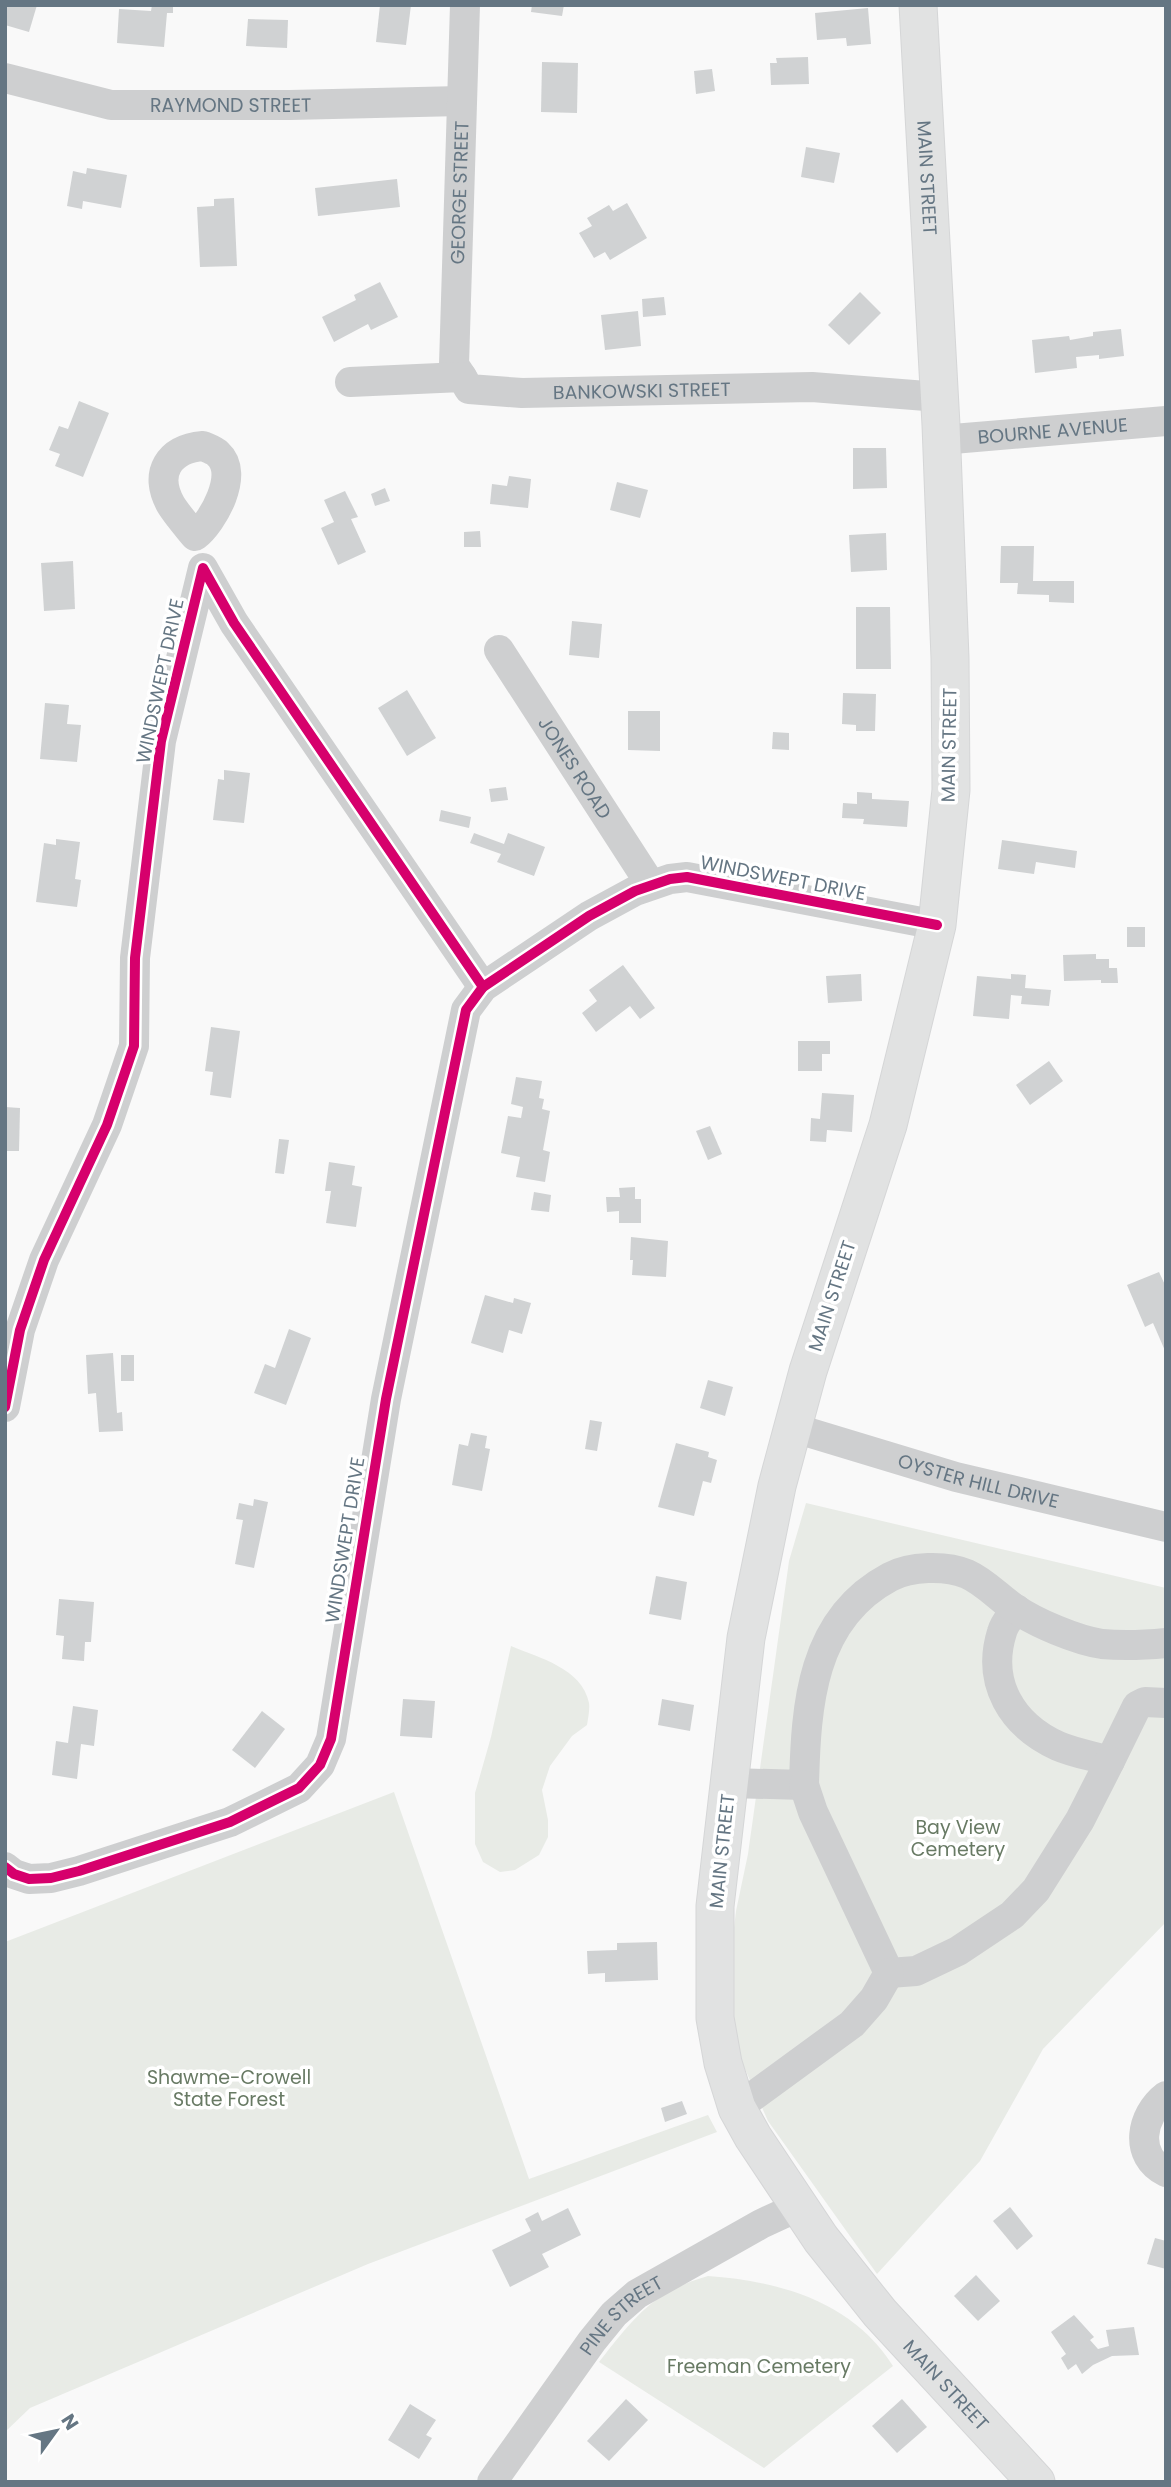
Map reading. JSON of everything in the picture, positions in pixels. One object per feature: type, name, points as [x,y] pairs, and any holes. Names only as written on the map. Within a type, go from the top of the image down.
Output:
[{"type":"main road","name":"MAIN STREET","points":[[918,5],[950,658],[951,790],[937,925],[888,1125],[808,1371],[777,1486],[746,1638],[715,1906],[713,1969],[717,2029],[723,2063],[737,2108],[753,2137],[821,2239],[864,2295],[1036,2482]]},
{"type":"street","name":"GEORGE STREET","points":[[462,377],[454,365],[465,5]]},
{"type":"street","name":"RAYMOND STREET","points":[[5,78],[111,105],[461,101]]},
{"type":"street","name":"BANKOWSKI STREET","points":[[350,382],[462,377],[469,389],[522,393],[812,387],[939,397]]},
{"type":"street","name":"BOURNE AVENUE","points":[[941,440],[1166,421]]},
{"type":"street","name":"WINDSWEPT DRIVE","points":[[195,536],[203,568],[234,623],[482,987]]},
{"type":"street","name":"WINDSWEPT DRIVE","points":[[5,1407],[20,1330],[44,1260],[107,1125],[134,1046],[135,958],[161,741],[203,568]]},
{"type":"street","name":"JONES ROAD","points":[[499,650],[651,885]]},
{"type":"street","name":"WINDSWEPT DRIVE","points":[[5,1867],[14,1874],[29,1879],[51,1878],[79,1871],[230,1822],[299,1788],[320,1765],[331,1739],[386,1399],[431,1170],[466,1010],[482,987],[589,916],[635,891],[687,877],[937,925]]},
{"type":"street","name":"OYSTER HILL DRIVE","points":[[794,1427],[956,1477],[1166,1527]]},
{"type":"street","points":[[889,1973],[813,1812],[804,1785],[808,1707],[818,1665],[829,1636],[849,1606],[875,1584],[900,1571],[930,1567],[965,1573],[989,1587],[1016,1609],[1061,1632],[1101,1643],[1166,1643]]},
{"type":"street","points":[[1016,1609],[1002,1630],[998,1657],[1000,1687],[1011,1710],[1031,1730],[1059,1746],[1110,1761]]},
{"type":"street","points":[[889,1973],[916,1971],[958,1951],[1012,1915],[1036,1890],[1080,1820],[1137,1706],[1145,1702],[1166,1703]]},
{"type":"street","points":[[730,1783],[804,1785]]},
{"type":"street","points":[[737,2108],[852,2024],[874,1999],[889,1973]]},
{"type":"street","points":[[1166,2096],[1154,2105],[1145,2121],[1143,2134],[1152,2160],[1166,2172]]},
{"type":"street","name":"PINE STREET","points":[[492,2482],[614,2314],[637,2294],[761,2224],[800,2206]]},
{"type":"green space","name":"Bay View Cemetery","points":[[806,1503],[1166,1588],[1166,1922],[1043,2049],[980,2161],[877,2274],[768,2121],[737,2051],[729,1969],[789,1561]]},
{"type":"green space","points":[[511,1646],[569,1673],[585,1691],[589,1708],[587,1725],[572,1736],[550,1766],[542,1790],[548,1820],[548,1837],[539,1855],[515,1870],[500,1872],[483,1862],[475,1844],[475,1793],[491,1737]]},
{"type":"green space","name":"Shawme-Crowell State Forest","points":[[394,1792],[529,2179],[708,2115],[717,2132],[368,2264],[30,2408],[5,2432],[5,1942]]},
{"type":"green space","name":"Freeman Cemetery","points":[[708,2276],[762,2283],[812,2299],[857,2326],[877,2344],[893,2366],[764,2468],[599,2362],[634,2320],[658,2299],[689,2282]]},
{"type":"building","points":[[5,5],[37,5],[29,32],[5,25]]},
{"type":"building","points":[[152,5],[173,5],[173,13],[167,13],[164,47],[117,43],[119,9],[151,11]]},
{"type":"building","points":[[380,5],[411,5],[406,45],[376,42]]},
{"type":"building","points":[[532,5],[564,5],[562,16],[531,12]]},
{"type":"building","points":[[868,8],[871,44],[847,46],[846,38],[817,40],[815,13]]},
{"type":"building","points":[[248,19],[288,20],[287,48],[246,46]]},
{"type":"building","points":[[808,57],[809,84],[771,85],[770,63],[777,63],[776,58]]},
{"type":"building","points":[[542,62],[578,63],[577,113],[541,112]]},
{"type":"building","points":[[712,69],[715,91],[696,94],[694,71]]},
{"type":"building","points":[[806,147],[840,153],[834,183],[801,177]]},
{"type":"building","points":[[87,168],[127,175],[121,208],[83,201],[82,209],[67,206],[73,171],[86,174]]},
{"type":"building","points":[[397,179],[400,207],[318,216],[315,188]]},
{"type":"building","points":[[234,198],[237,266],[200,267],[197,207],[214,206],[214,199]]},
{"type":"building","points":[[627,203],[647,238],[610,260],[605,252],[594,258],[579,233],[592,226],[587,218],[609,205],[613,211]]},
{"type":"building","points":[[380,282],[398,317],[371,330],[368,324],[334,342],[322,317],[356,300],[354,295]]},
{"type":"building","points":[[860,292],[881,313],[849,345],[828,325]]},
{"type":"building","points":[[664,297],[666,315],[643,317],[642,299]]},
{"type":"building","points":[[638,311],[641,346],[605,350],[601,315]]},
{"type":"building","points":[[1121,329],[1124,356],[1099,359],[1099,355],[1076,357],[1077,368],[1035,373],[1032,340],[1069,336],[1070,340],[1093,336],[1093,332]]},
{"type":"building","points":[[79,401],[109,413],[83,477],[55,466],[60,454],[49,450],[59,426],[68,429]]},
{"type":"building","points":[[853,448],[886,448],[887,488],[853,489]]},
{"type":"building","points":[[509,476],[531,479],[528,508],[490,504],[492,484],[507,486]]},
{"type":"building","points":[[617,482],[648,490],[640,518],[610,510]]},
{"type":"building","points":[[385,488],[390,501],[375,506],[371,494]]},
{"type":"building","points":[[345,491],[358,517],[351,519],[366,552],[338,565],[321,528],[334,522],[324,500]]},
{"type":"building","points":[[480,531],[481,547],[464,547],[464,532]]},
{"type":"building","points":[[886,533],[887,570],[851,572],[849,535]]},
{"type":"building","points":[[1001,546],[1034,546],[1033,581],[1074,581],[1074,603],[1049,602],[1049,595],[1017,594],[1018,583],[1000,583]]},
{"type":"building","points":[[73,561],[75,609],[44,611],[41,563]]},
{"type":"building","points":[[856,607],[890,607],[891,669],[856,669]]},
{"type":"building","points":[[572,621],[602,624],[599,658],[569,655]]},
{"type":"building","points":[[407,690],[436,738],[407,756],[378,708]]},
{"type":"building","points":[[843,693],[876,694],[875,731],[856,731],[856,725],[842,724]]},
{"type":"building","points":[[45,703],[69,705],[67,724],[81,725],[77,762],[40,759]]},
{"type":"building","points":[[628,711],[660,711],[660,751],[628,750]]},
{"type":"building","points":[[773,732],[789,733],[789,750],[772,749]]},
{"type":"building","points":[[224,770],[250,773],[244,823],[213,820],[218,779],[224,780]]},
{"type":"building","points":[[506,787],[508,800],[491,802],[489,789]]},
{"type":"building","points":[[857,792],[872,793],[872,799],[909,801],[907,827],[863,824],[864,819],[842,818],[843,803],[857,804]]},
{"type":"building","points":[[441,810],[471,817],[469,828],[439,821]]},
{"type":"building","points":[[474,833],[504,844],[508,833],[545,847],[534,876],[497,862],[501,854],[470,843]]},
{"type":"building","points":[[56,839],[80,842],[75,879],[81,880],[77,907],[36,902],[44,843],[56,845]]},
{"type":"building","points":[[1002,840],[1077,851],[1075,868],[1036,862],[1034,874],[998,869]]},
{"type":"building","points":[[1127,927],[1145,927],[1145,947],[1127,947]]},
{"type":"building","points":[[1096,954],[1096,959],[1109,959],[1109,968],[1117,968],[1118,983],[1101,983],[1101,980],[1064,981],[1063,955]]},
{"type":"building","points":[[623,965],[655,1008],[640,1019],[630,1006],[596,1032],[582,1013],[597,1001],[589,990]]},
{"type":"building","points":[[861,974],[862,1001],[828,1003],[826,976]]},
{"type":"building","points":[[1011,974],[1026,975],[1025,988],[1051,990],[1049,1006],[1021,1004],[1022,996],[1011,995],[1009,1019],[973,1016],[977,976],[1011,979]]},
{"type":"building","points":[[211,1027],[240,1031],[231,1098],[210,1095],[213,1072],[205,1071]]},
{"type":"building","points":[[798,1041],[830,1041],[830,1054],[822,1054],[822,1071],[798,1071]]},
{"type":"building","points":[[1049,1061],[1063,1081],[1030,1105],[1016,1085]]},
{"type":"building","points":[[516,1077],[542,1081],[539,1098],[544,1099],[542,1109],[550,1111],[543,1150],[550,1152],[545,1182],[516,1177],[520,1157],[501,1153],[508,1116],[521,1118],[523,1107],[511,1104]]},
{"type":"building","points":[[822,1093],[854,1095],[852,1132],[827,1130],[826,1142],[810,1141],[811,1118],[820,1119]]},
{"type":"building","points":[[5,1107],[20,1108],[19,1151],[5,1151]]},
{"type":"building","points":[[710,1126],[722,1154],[708,1160],[696,1131]]},
{"type":"building","points":[[279,1139],[289,1140],[284,1174],[275,1173]]},
{"type":"building","points":[[329,1162],[355,1166],[352,1185],[362,1187],[356,1227],[326,1223],[331,1191],[325,1191]]},
{"type":"building","points":[[635,1187],[635,1199],[641,1199],[641,1223],[619,1223],[619,1211],[607,1212],[606,1197],[620,1197],[619,1188]]},
{"type":"building","points":[[534,1192],[551,1195],[549,1212],[531,1210]]},
{"type":"building","points":[[631,1237],[668,1241],[666,1277],[632,1275]]},
{"type":"building","points":[[1159,1272],[1166,1287],[1166,1353],[1153,1323],[1145,1327],[1127,1285]]},
{"type":"building","points":[[485,1295],[513,1303],[514,1298],[531,1303],[522,1334],[509,1330],[503,1353],[471,1343]]},
{"type":"building","points":[[289,1329],[311,1338],[286,1405],[254,1393],[265,1364],[275,1368]]},
{"type":"building","points":[[113,1353],[117,1413],[122,1412],[123,1431],[99,1432],[96,1393],[88,1394],[86,1355]]},
{"type":"building","points":[[121,1355],[134,1355],[134,1381],[121,1381]]},
{"type":"building","points":[[708,1380],[733,1387],[725,1416],[700,1408]]},
{"type":"building","points":[[590,1420],[602,1422],[597,1451],[585,1449]]},
{"type":"building","points":[[471,1433],[487,1436],[485,1448],[490,1449],[482,1491],[452,1485],[459,1444],[468,1446]]},
{"type":"building","points":[[676,1443],[709,1452],[708,1457],[717,1460],[711,1483],[703,1481],[694,1516],[658,1507]]},
{"type":"building","points":[[254,1499],[268,1502],[254,1568],[235,1564],[243,1520],[236,1519],[239,1503],[253,1506]]},
{"type":"building","points":[[656,1576],[687,1582],[681,1620],[649,1614]]},
{"type":"building","points":[[59,1599],[94,1602],[91,1642],[85,1642],[84,1661],[62,1659],[64,1636],[56,1635]]},
{"type":"building","points":[[403,1699],[435,1701],[432,1738],[400,1736]]},
{"type":"building","points":[[662,1699],[694,1705],[690,1731],[658,1725]]},
{"type":"building","points":[[73,1706],[98,1710],[94,1746],[81,1744],[77,1779],[52,1775],[56,1741],[68,1743]]},
{"type":"building","points":[[262,1711],[285,1729],[255,1768],[232,1750]]},
{"type":"building","points":[[657,1942],[658,1980],[605,1982],[605,1973],[588,1974],[587,1951],[617,1950],[617,1943]]},
{"type":"building","points":[[682,2101],[687,2114],[665,2122],[661,2108]]},
{"type":"building","points":[[1010,2207],[1033,2236],[1017,2250],[993,2221]]},
{"type":"building","points":[[568,2208],[581,2235],[542,2254],[549,2267],[510,2287],[492,2250],[531,2231],[525,2219],[538,2212],[542,2221]]},
{"type":"building","points":[[1155,2238],[1166,2241],[1166,2269],[1147,2264]]},
{"type":"building","points":[[976,2275],[1000,2301],[978,2321],[954,2296]]},
{"type":"building","points":[[1074,2315],[1094,2337],[1090,2340],[1098,2349],[1109,2346],[1106,2330],[1134,2327],[1139,2355],[1112,2356],[1082,2374],[1076,2364],[1068,2370],[1061,2358],[1066,2354],[1051,2332]]},
{"type":"building","points":[[626,2399],[648,2420],[609,2461],[587,2441]]},
{"type":"building","points":[[902,2399],[927,2427],[897,2453],[872,2426]]},
{"type":"building","points":[[410,2404],[436,2420],[426,2435],[432,2438],[419,2459],[388,2440]]},
{"type":"cycle path","points":[[5,1407],[20,1330],[44,1260],[107,1125],[134,1046],[135,958],[161,741],[203,568],[234,623],[483,987]]},
{"type":"cycle path","points":[[5,1867],[14,1874],[29,1879],[51,1878],[79,1871],[230,1822],[299,1788],[320,1765],[331,1739],[386,1399],[466,1010],[483,987],[589,916],[635,891],[670,879],[687,877],[937,925]]}]
